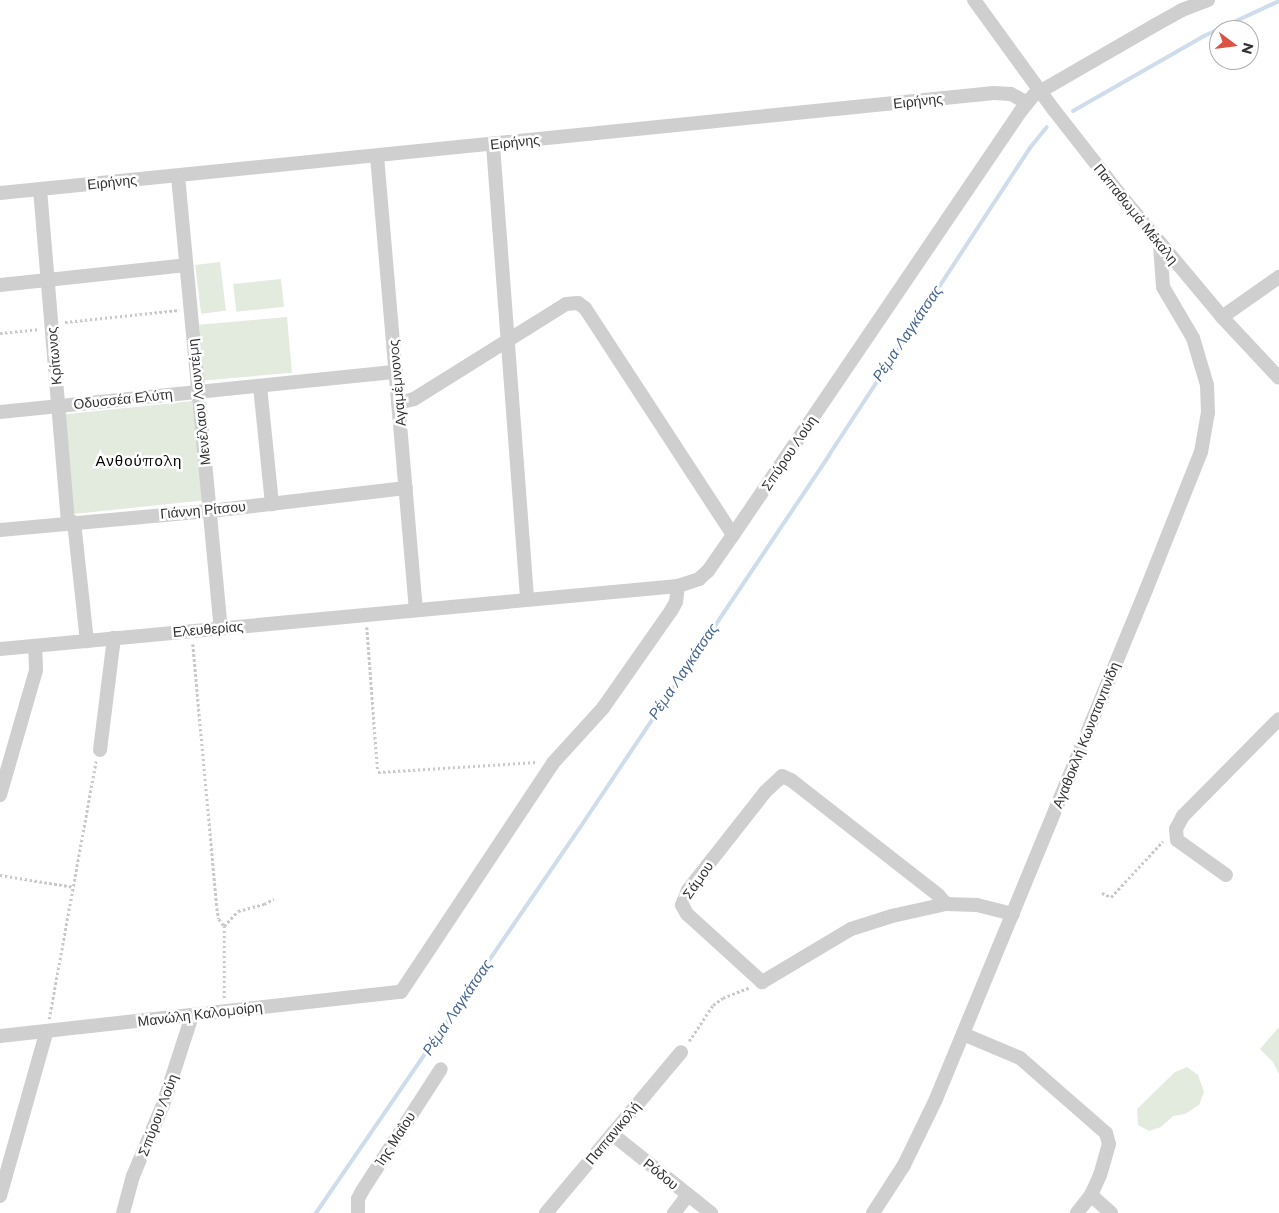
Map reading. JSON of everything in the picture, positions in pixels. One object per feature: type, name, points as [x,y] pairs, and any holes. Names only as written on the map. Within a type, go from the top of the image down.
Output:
[{"type":"street","name":"Παπαθωμά Μέκαλη","points":[[974,0],[1039,90],[1160,244],[1222,317],[1279,378]]},
{"type":"street","name":"Σπύρου Λούη","points":[[416,610],[678,586],[691,583],[704,575],[734,534],[1027,103],[1039,90],[1182,10],[1208,0]]},
{"type":"street","name":"Ειρήνης","points":[[0,193],[994,93],[1011,94],[1027,103]]},
{"type":"street","points":[[492,144],[527,600]]},
{"type":"street","name":"Αγαμέμνονoς","points":[[378,156],[416,610]]},
{"type":"street","name":"Μενέλαου Λουντέμη","points":[[178,176],[221,628]]},
{"type":"street","name":"Κρίτωνος","points":[[40,189],[58,406],[87,641]]},
{"type":"street","name":"Αγαθοκλή Κωνσταντινίδη","points":[[873,1213],[891,1188],[913,1148],[963,1034],[1164,545],[1205,437],[1208,404],[1205,375],[1188,329],[1163,287],[1160,244]]},
{"type":"street","points":[[0,285],[186,265]]},
{"type":"street","points":[[1222,317],[1279,277]]},
{"type":"street","points":[[398,403],[414,399],[566,304],[574,302],[583,306],[734,534]]},
{"type":"street","name":"Οδυσσέα Ελύτη","points":[[0,412],[396,372]]},
{"type":"street","points":[[260,386],[272,504]]},
{"type":"street","name":"Γιάννη Ρίτσου","points":[[0,530],[272,504],[406,488]]},
{"type":"street","points":[[553,763],[603,708],[671,611],[676,602],[678,586]]},
{"type":"street","name":"Ελευθερίας","points":[[0,649],[416,610]]},
{"type":"street","points":[[100,750],[114,638]]},
{"type":"street","points":[[0,795],[36,670],[36,646]]},
{"type":"street","points":[[1226,875],[1177,840],[1175,833],[1183,816],[1279,719]]},
{"type":"street","name":"Μανώλη Καλομοίρη","points":[[0,1036],[46,1033],[192,1016],[223,1010],[401,992],[553,763]]},
{"type":"street","name":"Σάμου","points":[[762,982],[687,914],[682,902],[688,890],[765,792],[782,776],[791,780],[930,889],[946,904]]},
{"type":"street","points":[[762,982],[851,929],[892,916],[946,904],[976,905],[1013,914]]},
{"type":"street","name":"Σπύρου Λούη","points":[[123,1213],[133,1176],[160,1114],[192,1016]]},
{"type":"street","points":[[0,1196],[46,1033]]},
{"type":"street","points":[[963,1034],[1020,1058],[1102,1129],[1108,1137],[1109,1144],[1091,1195],[1077,1213]]},
{"type":"street","name":"Παπανικολή","points":[[546,1213],[681,1052]]},
{"type":"street","name":"1ης Μαΐου","points":[[358,1213],[358,1199],[362,1191],[441,1069]]},
{"type":"street","name":"Ρόδου","points":[[612,1134],[711,1213]]},
{"type":"street","points":[[1091,1195],[1111,1213]]},
{"type":"street","points":[[674,1213],[688,1196]]},
{"type":"path","points":[[0,333],[190,308]]},
{"type":"path","points":[[366,614],[378,772],[537,762],[553,763]]},
{"type":"path","points":[[192,630],[217,908],[219,919],[224,926],[223,1010]]},
{"type":"path","points":[[46,1033],[74,886],[91,782],[100,750]]},
{"type":"path","points":[[1102,893],[1111,897],[1157,846],[1175,833]]},
{"type":"path","points":[[0,875],[74,886]]},
{"type":"path","points":[[224,926],[238,911],[264,904],[274,899]]},
{"type":"path","points":[[681,1052],[713,1005],[723,998],[762,982]]},
{"type":"shaded area","points":[[220,262],[226,311],[201,314],[195,265]]},
{"type":"shaded area","points":[[281,279],[284,307],[236,312],[233,284]]},
{"type":"shaded area","points":[[287,317],[292,373],[204,380],[199,325]]},
{"type":"shaded area","points":[[192,401],[202,500],[73,514],[63,415]]},
{"type":"shaded area","points":[[1279,1027],[1279,1074],[1273,1062],[1260,1049]]},
{"type":"shaded area","points":[[1187,1067],[1198,1075],[1204,1092],[1199,1105],[1185,1114],[1173,1116],[1161,1127],[1149,1131],[1138,1125],[1137,1109],[1175,1072]]},
{"type":"waterway","name":"Ρέμα Λαγκάτσας","points":[[1073,111],[1204,36],[1279,1]]},
{"type":"waterway","name":"Ρέμα Λαγκάτσας","points":[[316,1213],[579,829],[829,455],[1029,149],[1047,127]]},
{"type":"district","name":"Ανθούπολη","points":[[139,461]]}]
